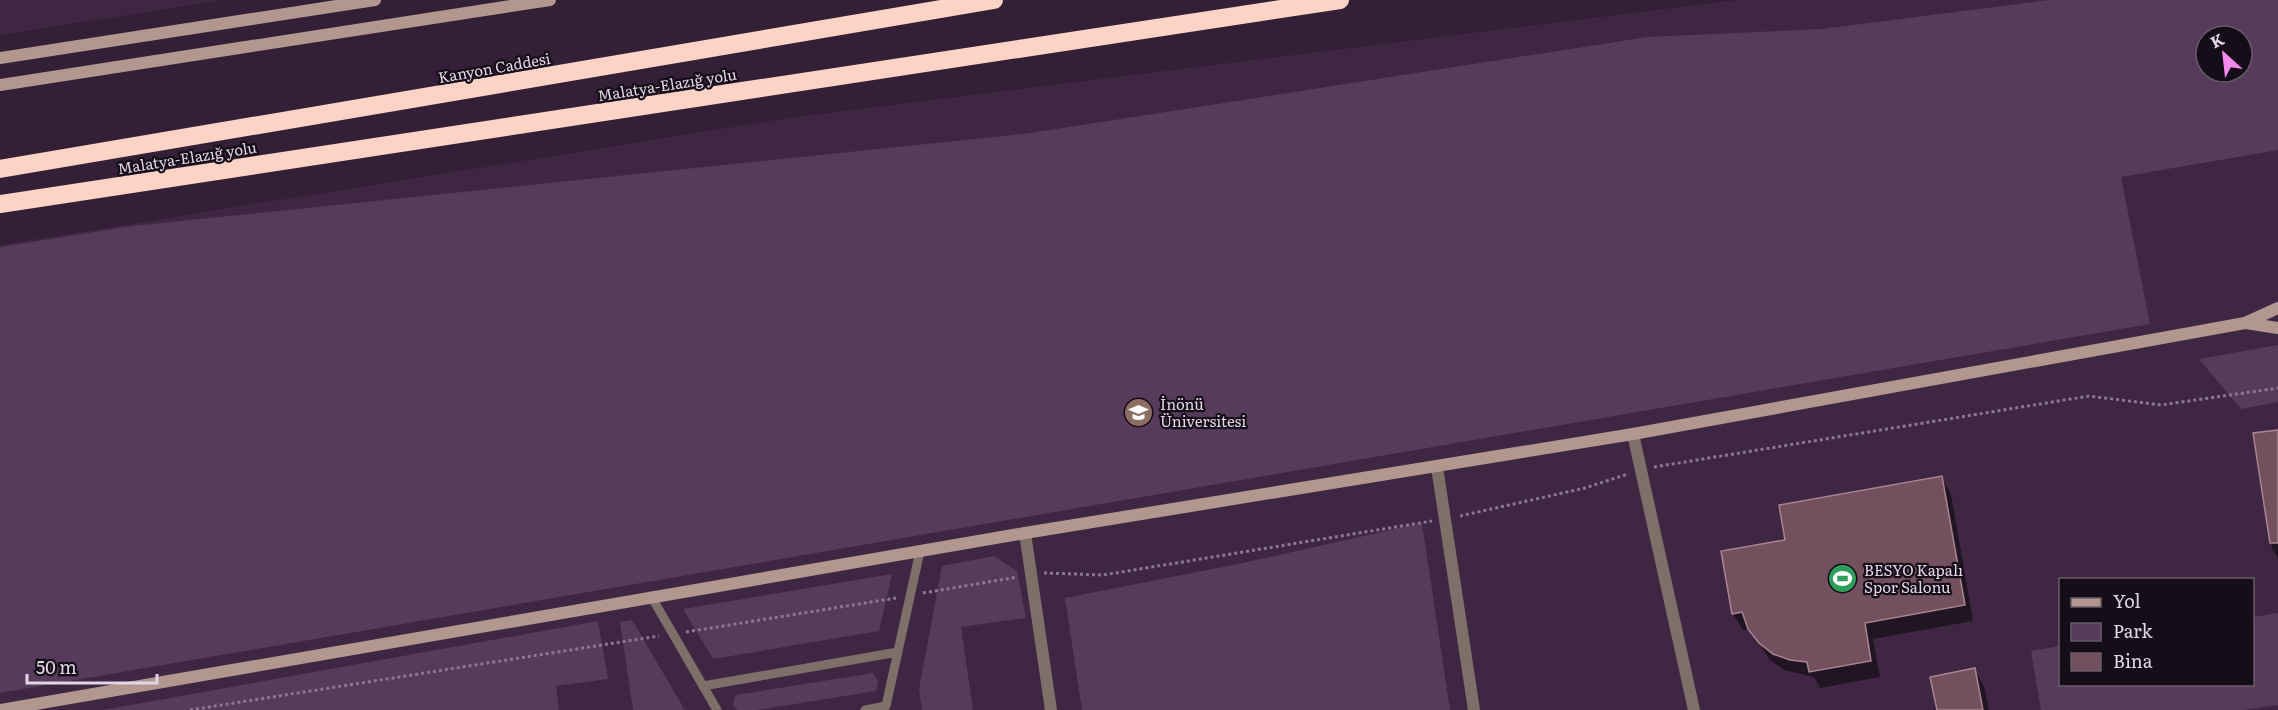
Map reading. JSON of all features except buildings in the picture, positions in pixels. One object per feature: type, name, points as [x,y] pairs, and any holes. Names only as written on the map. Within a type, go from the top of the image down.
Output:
[{"type":"highway","name":"Kanyon Caddesi","points":[[0,169],[994,0]]},
{"type":"highway","name":"Malatya-Elazığ yolu","points":[[0,204],[1340,0]]},
{"type":"main road","points":[[0,58],[375,0]]},
{"type":"main road","points":[[0,85],[550,0]]},
{"type":"main road","points":[[1,710],[651,596],[1633,434],[2245,323],[2278,308]]},
{"type":"main road","points":[[2245,323],[2278,328]]},
{"type":"street","points":[[1633,434],[1694,710]]},
{"type":"street","points":[[1437,467],[1474,710]]},
{"type":"street","points":[[1025,533],[1052,710]]},
{"type":"lane","points":[[865,710],[886,706],[920,551]]},
{"type":"lane","points":[[651,596],[717,710]]},
{"type":"lane","points":[[703,686],[898,652]]},
{"type":"path","points":[[190,710],[1031,575],[1045,573],[1102,575],[1444,519],[1585,488],[1641,471],[2089,396],[2161,405],[2278,388]]},
{"type":"shaded area","points":[[0,0],[224,0],[0,35]]},
{"type":"shaded area","name":"İnönü Üniversitesi","points":[[1737,0],[2278,0],[2278,710],[0,710],[0,245],[795,117]]},
{"type":"green space","name":"İnönü Üniversitesi","points":[[2049,0],[2278,0],[2278,150],[2121,177],[2150,324],[0,693],[0,247],[132,226],[1024,134],[1647,37],[1822,29]]},
{"type":"green space","points":[[2278,345],[2278,402],[2241,409],[2199,359]]},
{"type":"green space","points":[[1422,523],[1450,710],[1082,710],[1065,598],[1243,563]]},
{"type":"green space","points":[[994,556],[1017,571],[1026,618],[961,627],[973,710],[922,710],[919,689],[942,566]]},
{"type":"green space","points":[[892,574],[879,631],[713,659],[683,609]]},
{"type":"green space","points":[[2278,613],[2278,705],[2243,710],[2041,710],[2031,651],[2059,646],[2059,686],[2254,686],[2254,617]]},
{"type":"green space","points":[[632,620],[685,710],[633,710],[620,622]]},
{"type":"green space","points":[[598,621],[608,679],[556,686],[559,710],[103,710]]},
{"type":"green space","points":[[873,673],[878,681],[876,691],[757,710],[737,710],[733,705],[735,695]]},
{"type":"place","name":"İnönü Üniversitesi","points":[[1139,412]]},
{"type":"place","name":"BESYO Kapalı Spor Salonu","points":[[1843,578]]}]
